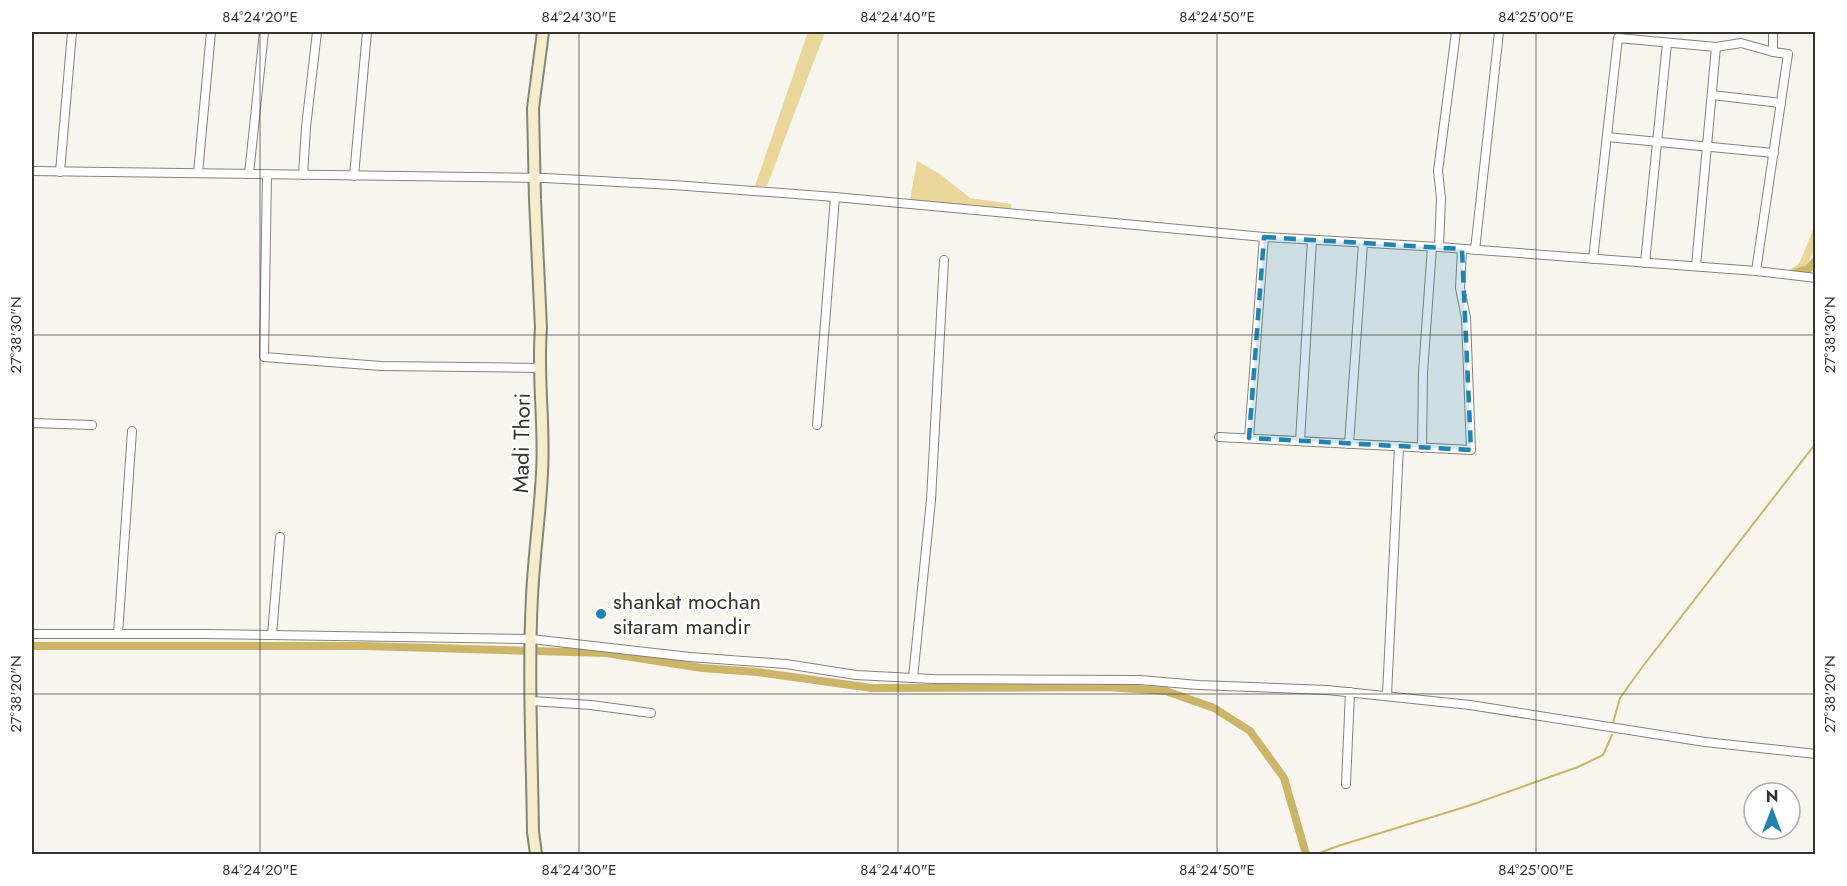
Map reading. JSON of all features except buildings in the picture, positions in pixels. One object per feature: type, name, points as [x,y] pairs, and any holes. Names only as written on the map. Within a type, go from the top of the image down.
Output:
[{"type":"main road","name":"Madi Thori","points":[[536,855],[530,662],[532,595],[542,472],[541,328],[534,108],[543,32]]},
{"type":"street","points":[[60,172],[72,32]]},
{"type":"street","points":[[198,173],[210,32]]},
{"type":"street","points":[[249,174],[264,32]]},
{"type":"street","points":[[303,175],[317,32]]},
{"type":"street","points":[[354,176],[367,32]]},
{"type":"street","points":[[1422,448],[1424,360],[1441,198],[1438,171],[1456,32]]},
{"type":"street","points":[[1475,250],[1499,32]]},
{"type":"street","points":[[1773,32],[1773,52]]},
{"type":"street","points":[[1593,259],[1618,38],[1716,47],[1741,43],[1788,54],[1756,271]]},
{"type":"street","points":[[1645,262],[1667,43]]},
{"type":"street","points":[[1696,266],[1716,47]]},
{"type":"street","points":[[1712,95],[1781,103]]},
{"type":"street","points":[[1606,136],[1774,153]]},
{"type":"street","points":[[32,171],[535,178],[674,185],[835,197],[1264,237],[1645,262],[1815,278]]},
{"type":"street","points":[[267,174],[264,357],[381,366],[540,368]]},
{"type":"street","points":[[817,425],[835,197]]},
{"type":"street","points":[[1250,438],[1264,237]]},
{"type":"street","points":[[1300,441],[1312,240]]},
{"type":"street","points":[[1349,444],[1363,243]]},
{"type":"street","points":[[1219,436],[1471,450],[1466,318],[1460,288],[1462,249]]},
{"type":"street","points":[[913,678],[931,500],[944,260]]},
{"type":"street","points":[[32,423],[92,425]]},
{"type":"street","points":[[117,634],[132,431]]},
{"type":"street","points":[[1387,695],[1398,446]]},
{"type":"street","points":[[272,635],[280,537]]},
{"type":"street","points":[[32,634],[272,635],[531,642],[690,657],[786,663],[856,675],[913,678],[1140,680],[1350,692],[1470,705],[1705,742],[1815,754]]},
{"type":"street","points":[[1346,784],[1350,692]]},
{"type":"street","points":[[532,701],[591,705],[651,713]]},
{"type":"highlighted area","points":[[1264,237],[1462,249],[1471,450],[1249,438]]},
{"type":"shaded area","points":[[808,32],[825,32],[767,186],[755,186]]},
{"type":"shaded area","points":[[917,161],[940,174],[970,198],[1011,204],[1011,210],[910,200]]},
{"type":"shaded area","points":[[1815,225],[1815,249],[1803,272],[1789,270],[1799,264]]},
{"type":"waterway","points":[[1794,273],[1808,269],[1816,260]]},
{"type":"waterway","points":[[1613,723],[1620,698],[1643,666],[1816,443]]},
{"type":"waterway","points":[[32,646],[364,646],[606,653],[702,668],[757,672],[872,688],[1107,687],[1166,691],[1214,708],[1250,731],[1284,778],[1306,854]]},
{"type":"waterway","points":[[1317,854],[1468,806],[1578,767],[1603,755],[1612,735]]},
{"type":"place","name":"shankat mochan sitaram mandir","points":[[601,614]]}]
